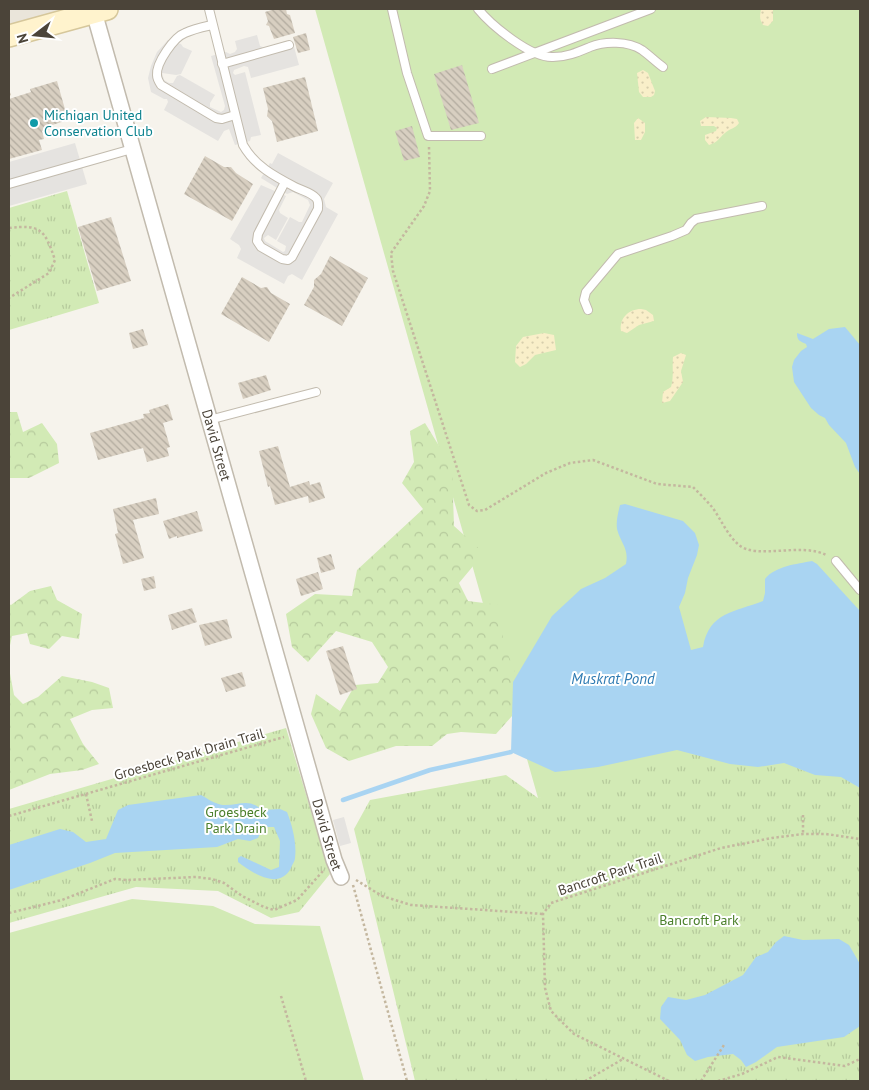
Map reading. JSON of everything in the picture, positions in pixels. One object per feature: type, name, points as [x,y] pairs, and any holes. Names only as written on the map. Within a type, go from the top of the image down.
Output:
[{"type":"street","points":[[9,36],[101,11]]},
{"type":"street","name":"David Street","points":[[101,11],[132,148],[297,733],[334,860],[346,877]]},
{"type":"lane","points":[[209,9],[243,145],[249,156],[260,167],[315,197],[318,203],[318,209],[292,258],[288,260],[282,259],[260,247],[257,242],[258,234],[285,182]]},
{"type":"lane","points":[[392,9],[407,73],[428,136],[481,136]]},
{"type":"lane","points":[[478,9],[498,29],[534,53],[542,56],[560,57],[576,53],[594,45],[615,43],[641,49],[663,67]]},
{"type":"lane","points":[[492,69],[651,9]]},
{"type":"lane","points":[[212,25],[184,33],[175,39],[159,65],[158,80],[161,86],[216,118],[222,119],[236,115]]},
{"type":"lane","points":[[222,64],[289,45]]},
{"type":"lane","points":[[9,184],[132,148]]},
{"type":"lane","points":[[588,310],[584,300],[587,290],[618,254],[686,230],[696,219],[762,206]]},
{"type":"lane","points":[[209,420],[316,392]]},
{"type":"lane","points":[[836,562],[860,590]]},
{"type":"path","points":[[9,93],[10,98]]},
{"type":"path","points":[[428,136],[430,191],[424,206],[391,254],[393,271],[469,505],[477,510],[486,510],[546,474],[570,463],[593,460],[657,484],[693,487],[712,507],[726,531],[739,546],[754,552],[806,550],[824,554],[836,562]]},
{"type":"path","points":[[9,228],[28,225],[40,230],[49,241],[55,260],[49,273],[9,298]]},
{"type":"path","name":"Groesbeck Park Drain Trail","points":[[9,816],[297,733]]},
{"type":"path","points":[[86,794],[92,821]]},
{"type":"path","points":[[803,815],[803,834]]},
{"type":"path","name":"Bancroft Park Trail","points":[[543,914],[551,903],[721,848],[803,834],[826,834],[860,839]]},
{"type":"path","points":[[9,913],[62,900],[115,879],[196,877],[224,883],[242,896],[274,910],[297,900],[334,860]]},
{"type":"path","points":[[346,877],[407,1081]]},
{"type":"path","points":[[368,887],[382,896],[411,905],[543,914],[545,988],[551,1012],[574,1034],[669,1081]]},
{"type":"path","points":[[281,996],[306,1081]]},
{"type":"path","points":[[702,1081],[724,1045]]},
{"type":"path","points":[[718,1081],[742,1074],[778,1057],[845,1066],[860,1059]]},
{"type":"path","points":[[585,1081],[624,1058]]},
{"type":"shaded area","points":[[9,9],[96,9],[9,34]]},
{"type":"shaded area","points":[[257,35],[260,46],[265,48],[285,41],[293,43],[299,65],[251,78],[248,67],[244,66],[234,70],[233,73],[235,75],[245,72],[261,135],[251,137],[250,141],[235,145],[229,129],[224,131],[218,141],[164,110],[168,102],[167,99],[151,92],[148,78],[151,66],[157,52],[168,40],[181,44],[192,51],[181,74],[162,73],[164,80],[173,83],[177,76],[180,75],[215,95],[210,103],[210,107],[221,112],[225,106],[211,56],[235,52],[237,49],[235,41]]},
{"type":"shaded area","points":[[75,143],[87,184],[9,206],[9,162]]},
{"type":"shaded area","points":[[278,153],[333,183],[324,199],[326,207],[338,214],[302,280],[292,274],[288,276],[284,284],[237,258],[241,249],[239,245],[230,239],[261,185],[286,196],[279,210],[280,213],[288,218],[276,240],[268,235],[264,238],[265,241],[283,252],[285,251],[286,246],[277,241],[290,217],[302,222],[310,205],[308,200],[293,192],[287,194],[261,178]]},
{"type":"shaded area","points":[[344,817],[351,843],[340,846],[333,820]]},
{"type":"green space","points":[[315,9],[860,9],[860,788],[841,777],[538,798]]},
{"type":"green space","points":[[67,191],[99,303],[9,330],[9,208]]},
{"type":"green space","points":[[9,412],[17,412],[23,432],[42,423],[57,444],[59,463],[29,478],[9,478]]},
{"type":"green space","points":[[425,423],[452,467],[454,526],[484,553],[459,583],[468,601],[500,605],[503,641],[519,683],[512,716],[496,734],[461,732],[447,734],[432,746],[396,746],[349,761],[326,748],[311,714],[316,694],[340,711],[355,685],[378,683],[388,667],[372,642],[336,631],[308,662],[292,647],[286,614],[315,594],[352,596],[357,570],[423,509],[402,483],[414,462],[410,431]]},
{"type":"green space","points":[[51,586],[57,600],[82,614],[79,639],[62,636],[49,649],[30,644],[27,633],[12,636],[9,650],[9,604],[11,605],[30,591]]},
{"type":"green space","points":[[9,668],[14,695],[23,704],[38,697],[62,676],[92,682],[109,688],[113,708],[92,710],[70,719],[83,744],[99,764],[82,770],[50,774],[9,790]]},
{"type":"green space","name":"Groesbeck Park Drain","points":[[286,728],[330,874],[299,912],[271,918],[218,891],[136,887],[9,923],[9,809]]},
{"type":"green space","name":"Bancroft Park","points":[[735,743],[759,767],[784,763],[815,775],[841,776],[860,788],[860,1081],[415,1081],[354,829],[370,800],[506,775],[538,798]]},
{"type":"green space","points":[[132,899],[213,906],[255,924],[320,926],[364,1081],[9,1081],[9,933]]},
{"type":"sand","points":[[761,9],[773,9],[773,21],[768,26],[763,25],[761,21]]},
{"type":"sand","points":[[643,70],[648,73],[655,91],[651,97],[643,97],[639,92],[637,73]]},
{"type":"sand","points":[[706,117],[737,119],[739,123],[716,142],[709,145],[705,140],[705,135],[716,131],[717,128],[714,126],[701,126],[700,121]]},
{"type":"sand","points":[[638,118],[645,123],[645,132],[641,140],[635,140],[634,123]]},
{"type":"sand","points":[[637,309],[653,315],[654,321],[639,325],[627,333],[621,331],[623,318]]},
{"type":"sand","points":[[544,333],[554,335],[556,350],[535,355],[520,367],[515,362],[516,346],[523,337]]},
{"type":"sand","points":[[681,353],[686,355],[681,371],[683,382],[670,401],[662,403],[663,392],[671,387],[672,383],[673,357]]},
{"type":"water","points":[[845,327],[860,345],[860,474],[855,467],[846,443],[825,418],[811,408],[794,382],[792,367],[794,360],[807,347],[806,344],[798,339],[797,333],[813,339],[829,329]]},
{"type":"water","name":"Muskrat Pond","points":[[625,504],[683,521],[695,533],[699,545],[697,555],[679,607],[691,650],[703,647],[706,635],[717,620],[733,611],[763,601],[765,579],[780,568],[793,565],[812,561],[817,564],[860,611],[860,788],[841,777],[815,775],[784,763],[758,767],[730,764],[677,750],[598,767],[555,772],[511,752],[513,682],[552,616],[581,589],[605,578],[626,564],[626,550],[617,529],[620,505]]},
{"type":"water","points":[[201,795],[220,804],[248,803],[262,810],[280,809],[287,812],[294,834],[295,859],[286,875],[273,879],[265,878],[250,871],[238,862],[238,858],[241,856],[271,870],[279,867],[280,841],[274,827],[263,827],[258,838],[250,841],[238,839],[217,847],[115,853],[9,890],[9,845],[60,829],[73,832],[86,842],[106,839],[118,810],[128,805]]},
{"type":"water","points":[[784,936],[803,940],[839,939],[849,945],[860,964],[860,1026],[844,1037],[777,1047],[746,1067],[733,1054],[708,1057],[695,1061],[687,1055],[680,1040],[660,1019],[661,1007],[668,997],[686,1000],[705,995],[743,975],[756,957],[768,952]]},
{"type":"building","points":[[275,9],[286,9],[287,14],[290,15],[295,33],[274,39],[269,26],[266,25],[268,21],[265,12]]},
{"type":"building","points":[[306,33],[310,50],[298,53],[293,37]]},
{"type":"building","points":[[462,65],[479,123],[451,130],[434,74]]},
{"type":"building","points":[[305,77],[318,131],[277,142],[272,121],[267,116],[268,109],[263,88]]},
{"type":"building","name":"Michigan United Conservation Club","points":[[57,81],[68,120],[49,126],[50,129],[42,131],[44,139],[39,140],[42,150],[9,159],[9,99],[31,92],[30,89]]},
{"type":"building","points":[[412,126],[420,157],[404,161],[395,131]]},
{"type":"building","points":[[205,156],[224,167],[231,167],[236,173],[253,184],[232,221],[184,194]]},
{"type":"building","points":[[111,217],[131,281],[97,291],[78,227]]},
{"type":"building","points":[[330,256],[368,278],[342,326],[304,305],[314,287],[314,280],[321,274]]},
{"type":"building","points":[[242,277],[261,288],[267,287],[271,293],[290,304],[269,342],[221,314]]},
{"type":"building","points":[[143,329],[148,345],[133,349],[129,333]]},
{"type":"building","points":[[266,375],[271,390],[243,399],[238,383]]},
{"type":"building","points":[[168,404],[173,420],[163,423],[170,447],[167,448],[169,456],[147,462],[143,448],[98,460],[90,433],[144,418],[143,414],[150,413],[149,410]]},
{"type":"building","points":[[278,446],[290,487],[309,481],[310,485],[320,482],[325,498],[309,503],[308,496],[275,505],[270,486],[268,487],[259,451]]},
{"type":"building","points":[[156,498],[159,514],[133,520],[144,558],[123,564],[115,534],[118,533],[113,509]]},
{"type":"building","points":[[197,511],[203,531],[169,539],[163,521]]},
{"type":"building","points":[[331,554],[335,569],[321,573],[317,558]]},
{"type":"building","points":[[318,572],[323,589],[301,596],[296,579]]},
{"type":"building","points":[[154,576],[156,588],[144,591],[141,579]]},
{"type":"building","points":[[192,608],[197,622],[172,630],[168,615]]},
{"type":"building","points":[[227,619],[232,638],[205,646],[199,625]]},
{"type":"building","points":[[343,646],[357,689],[340,695],[326,651]]},
{"type":"building","points":[[242,672],[246,686],[226,692],[221,678]]},
{"type":"waterway","points":[[343,800],[430,770],[511,752]]},
{"type":"place","name":"Michigan United Conservation Club","points":[[34,123]]}]
